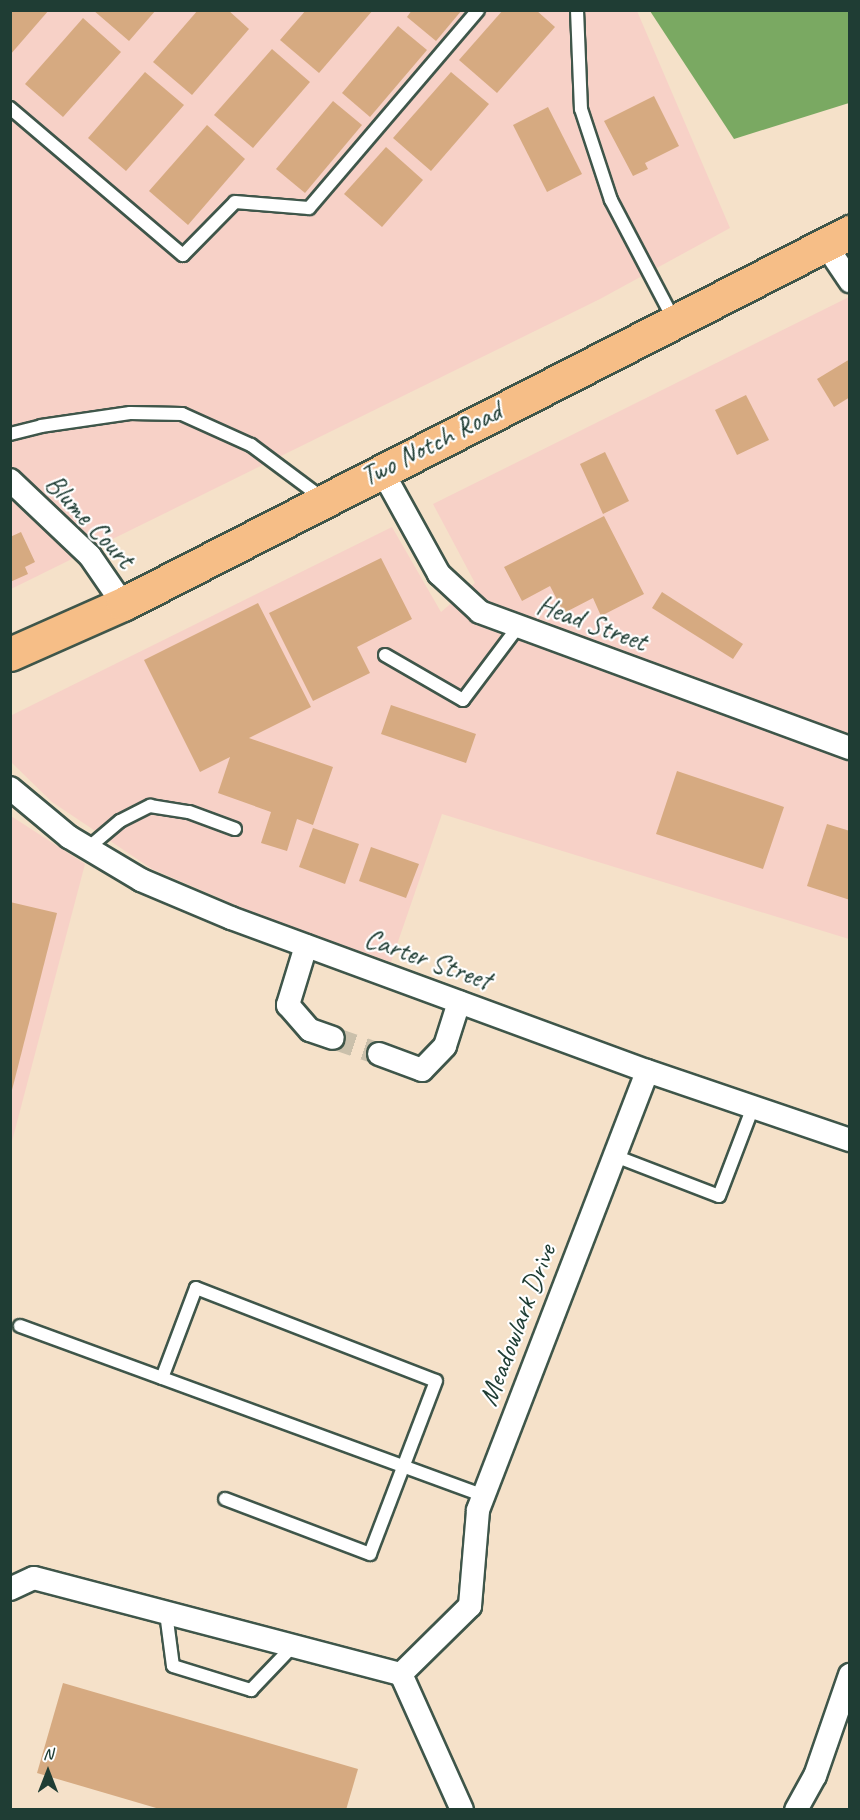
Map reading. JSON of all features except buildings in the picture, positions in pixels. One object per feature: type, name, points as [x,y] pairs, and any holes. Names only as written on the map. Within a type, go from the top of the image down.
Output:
[{"type":"main road","name":"Two Notch Road","points":[[10,654],[123,604],[674,320],[841,238]]},
{"type":"street","points":[[841,238],[849,281]]},
{"type":"street","name":"Head Street","points":[[381,470],[439,574],[480,612],[517,628],[849,748]]},
{"type":"street","name":"Blume Court","points":[[10,480],[90,556],[123,604]]},
{"type":"street","name":"Carter Street","points":[[10,788],[88,848],[141,880],[306,946],[647,1071],[849,1140]]},
{"type":"street","points":[[306,946],[288,1005],[310,1030],[333,1038]]},
{"type":"street","points":[[379,1054],[422,1070],[446,1046],[459,1002]]},
{"type":"street","name":"Meadowlark Drive","points":[[401,1674],[470,1606],[478,1510],[647,1071]]},
{"type":"street","points":[[10,1589],[34,1578],[401,1674],[462,1809]]},
{"type":"street","points":[[796,1809],[815,1776],[849,1675]]},
{"type":"lane","points":[[10,108],[183,255],[235,202],[309,208],[478,10]]},
{"type":"lane","points":[[577,10],[581,109],[611,200],[674,320]]},
{"type":"lane","points":[[10,435],[41,426],[130,413],[182,414],[250,445],[324,500]]},
{"type":"lane","points":[[385,655],[463,700],[517,628]]},
{"type":"lane","points":[[88,848],[120,821],[150,806],[189,812],[235,828]]},
{"type":"lane","points":[[615,1156],[719,1196],[753,1107]]},
{"type":"lane","points":[[162,1378],[196,1288],[436,1381],[370,1554],[225,1499]]},
{"type":"lane","points":[[20,1326],[484,1496]]},
{"type":"lane","points":[[166,1613],[173,1666],[251,1690],[293,1646]]},
{"type":"shaded area","points":[[11,11],[637,11],[730,228],[600,299],[11,589]]},
{"type":"shaded area","points":[[849,297],[849,939],[442,814],[391,962],[273,921],[152,869],[52,802],[11,762],[10,716],[392,527],[441,612],[475,583],[433,504]]},
{"type":"shaded area","points":[[11,816],[85,864],[11,1145]]},
{"type":"green space","points":[[650,11],[849,11],[849,103],[734,139]]},
{"type":"tunnel","points":[[333,1038],[379,1054]]}]
